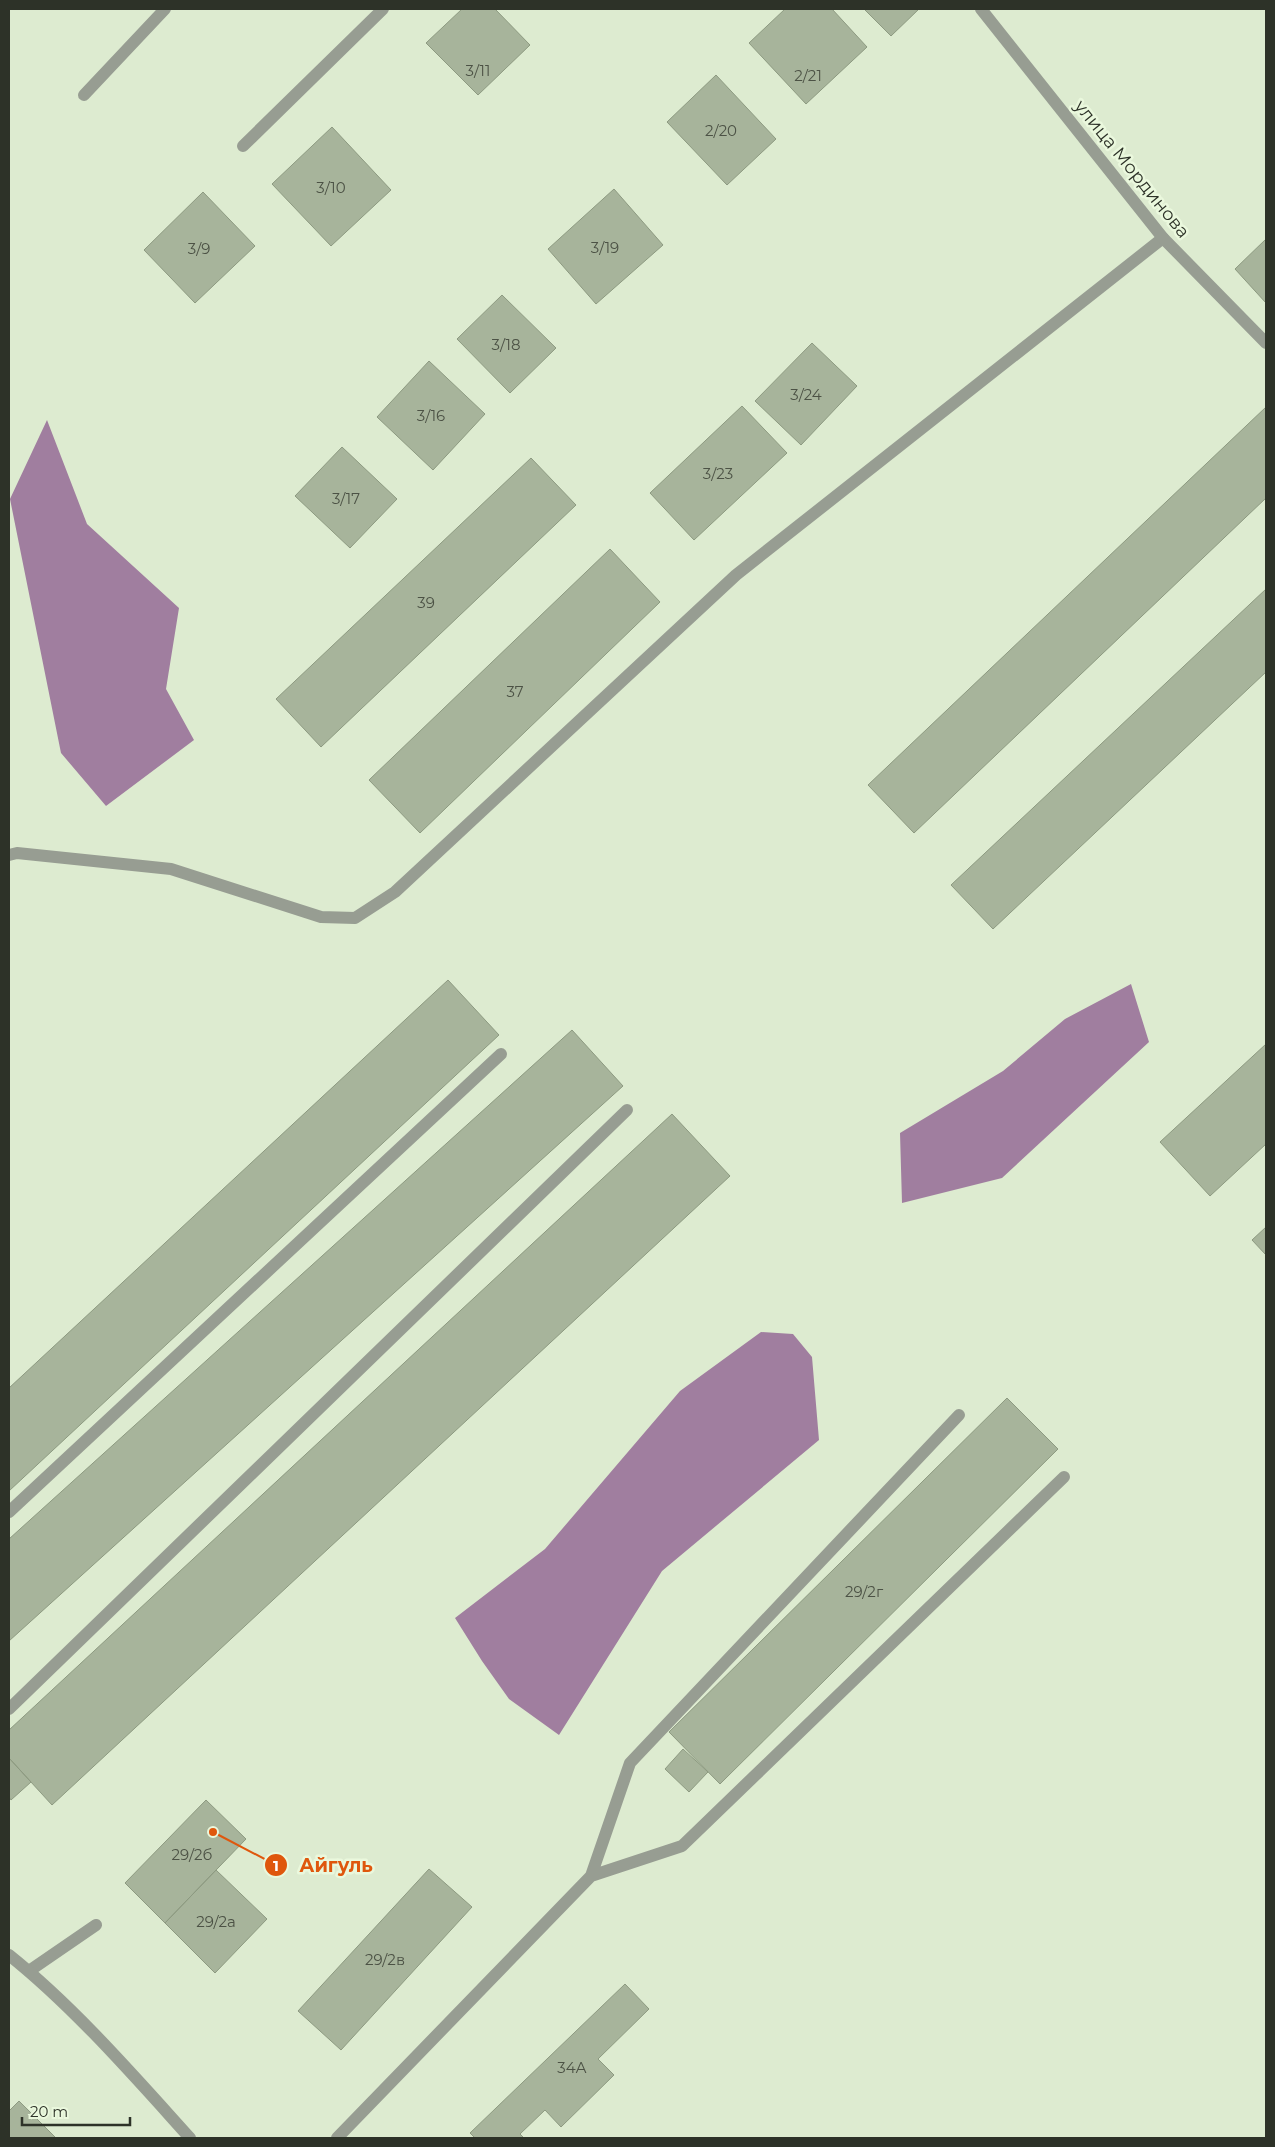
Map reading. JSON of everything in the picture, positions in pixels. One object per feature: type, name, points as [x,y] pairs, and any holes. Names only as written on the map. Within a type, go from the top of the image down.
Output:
[{"type":"street","points":[[84,95],[164,9]]},
{"type":"street","points":[[243,146],[383,9]]},
{"type":"street","name":"улица Мординова","points":[[980,9],[1163,238],[1266,343]]},
{"type":"street","points":[[9,855],[17,852],[171,869],[321,917],[355,918],[395,892],[736,575],[1163,238]]},
{"type":"street","points":[[9,1512],[501,1054]]},
{"type":"street","points":[[9,1709],[627,1110]]},
{"type":"street","points":[[337,2138],[591,1876],[630,1763],[959,1415]]},
{"type":"street","points":[[591,1876],[682,1846],[1064,1477]]},
{"type":"street","points":[[29,1971],[96,1925]]},
{"type":"street","points":[[9,1955],[29,1971],[130,2071],[190,2138]]},
{"type":"shaded area","points":[[47,420],[87,524],[179,608],[166,689],[194,740],[106,806],[61,753],[10,499]]},
{"type":"shaded area","points":[[1131,984],[1149,1042],[1002,1178],[902,1203],[900,1133],[1003,1071],[1065,1019]]},
{"type":"shaded area","points":[[761,1332],[793,1334],[812,1357],[819,1440],[662,1571],[559,1735],[509,1699],[455,1618],[545,1549],[680,1391]]},
{"type":"building","points":[[462,9],[495,9],[530,45],[478,95],[426,43]]},
{"type":"building","points":[[785,9],[832,9],[867,47],[806,104],[749,43]]},
{"type":"building","points":[[864,9],[919,9],[891,36]]},
{"type":"building","points":[[716,75],[776,139],[727,185],[667,122]]},
{"type":"building","points":[[332,127],[391,190],[331,246],[272,184]]},
{"type":"building","points":[[614,189],[663,245],[596,304],[548,249]]},
{"type":"building","points":[[203,192],[255,246],[195,303],[144,250]]},
{"type":"building","points":[[1266,239],[1266,303],[1235,269]]},
{"type":"building","points":[[502,295],[556,348],[510,393],[457,339]]},
{"type":"building","points":[[812,343],[857,386],[801,445],[755,401]]},
{"type":"building","points":[[429,361],[485,414],[433,470],[377,417]]},
{"type":"building","points":[[742,406],[787,453],[694,540],[650,493]]},
{"type":"building","points":[[1266,407],[1266,498],[914,833],[868,785]]},
{"type":"building","points":[[342,447],[397,499],[350,548],[295,496]]},
{"type":"building","points":[[531,458],[576,505],[321,747],[276,699]]},
{"type":"building","points":[[610,549],[660,602],[420,833],[369,780]]},
{"type":"building","points":[[1266,589],[1266,672],[993,929],[951,885]]},
{"type":"building","points":[[448,980],[499,1035],[9,1491],[9,1388]]},
{"type":"building","points":[[572,1030],[623,1086],[9,1641],[9,1539]]},
{"type":"building","points":[[1266,1044],[1266,1144],[1210,1196],[1160,1142]]},
{"type":"building","points":[[672,1114],[730,1176],[52,1805],[9,1758],[9,1730]]},
{"type":"building","points":[[1266,1227],[1266,1255],[1252,1240]]},
{"type":"building","points":[[1007,1398],[1058,1449],[720,1784],[669,1732]]},
{"type":"building","points":[[683,1749],[708,1772],[689,1792],[665,1769]]},
{"type":"building","points":[[9,1758],[31,1782],[11,1800],[9,1797]]},
{"type":"building","points":[[206,1800],[246,1839],[165,1923],[125,1883]]},
{"type":"building","points":[[429,1869],[472,1907],[341,2050],[298,2011]]},
{"type":"building","points":[[216,1870],[267,1919],[215,1973],[165,1923]]},
{"type":"building","points":[[625,1984],[649,2009],[598,2059],[614,2075],[561,2127],[545,2110],[520,2134],[524,2138],[475,2138],[470,2133]]},
{"type":"building","points":[[19,2101],[56,2138],[9,2138],[9,2111]]},
{"type":"place","name":"Айгуль","points":[[213,1832]]}]
